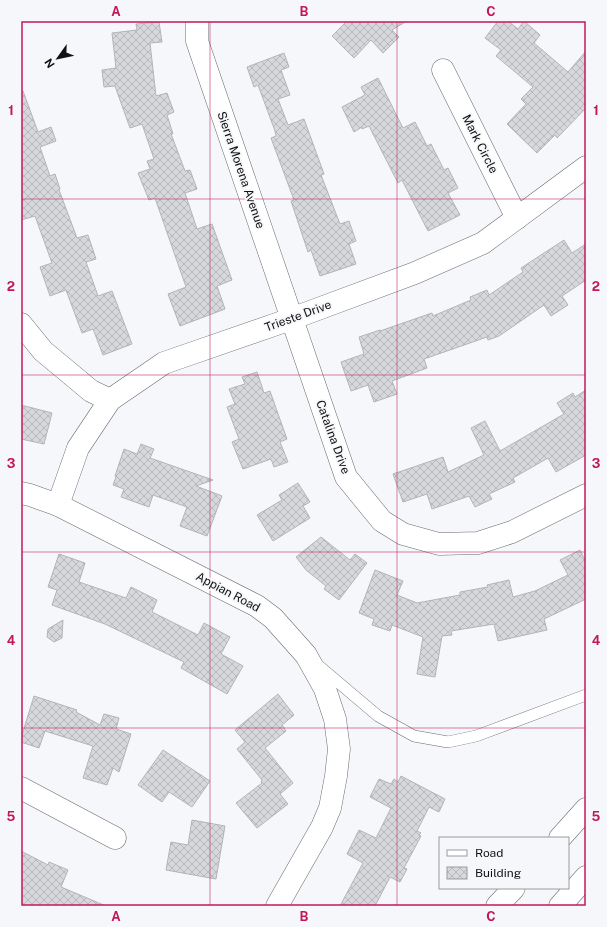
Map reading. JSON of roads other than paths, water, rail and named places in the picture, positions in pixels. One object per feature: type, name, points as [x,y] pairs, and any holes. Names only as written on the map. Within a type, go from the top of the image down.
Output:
[{"type":"street","name":"Sierra Morena Avenue","points":[[197,21],[197,41],[291,319]]},
{"type":"street","name":"Mark Circle","points":[[443,70],[518,218]]},
{"type":"street","name":"Trieste Drive","points":[[58,505],[78,448],[110,400],[164,363],[291,319],[415,273],[483,243],[586,167]]},
{"type":"street","name":"Catalina Drive","points":[[291,319],[346,477],[382,520],[404,534],[439,544],[478,543],[512,532],[586,495]]},
{"type":"street","points":[[21,324],[43,351],[92,391],[110,400]]},
{"type":"street","name":"Appian Road","points":[[21,493],[58,505],[257,606],[274,618],[306,655],[325,689],[335,719],[339,749],[337,770],[330,808],[322,828],[277,906]]},
{"type":"street","points":[[21,788],[115,838]]},
{"type":"street","points":[[561,837],[586,809]]},
{"type":"street","points":[[560,906],[586,877]]},
{"type":"street","points":[[497,906],[513,889]]},
{"type":"lane","points":[[306,655],[378,716],[414,736],[448,742],[476,736],[586,695]]}]
